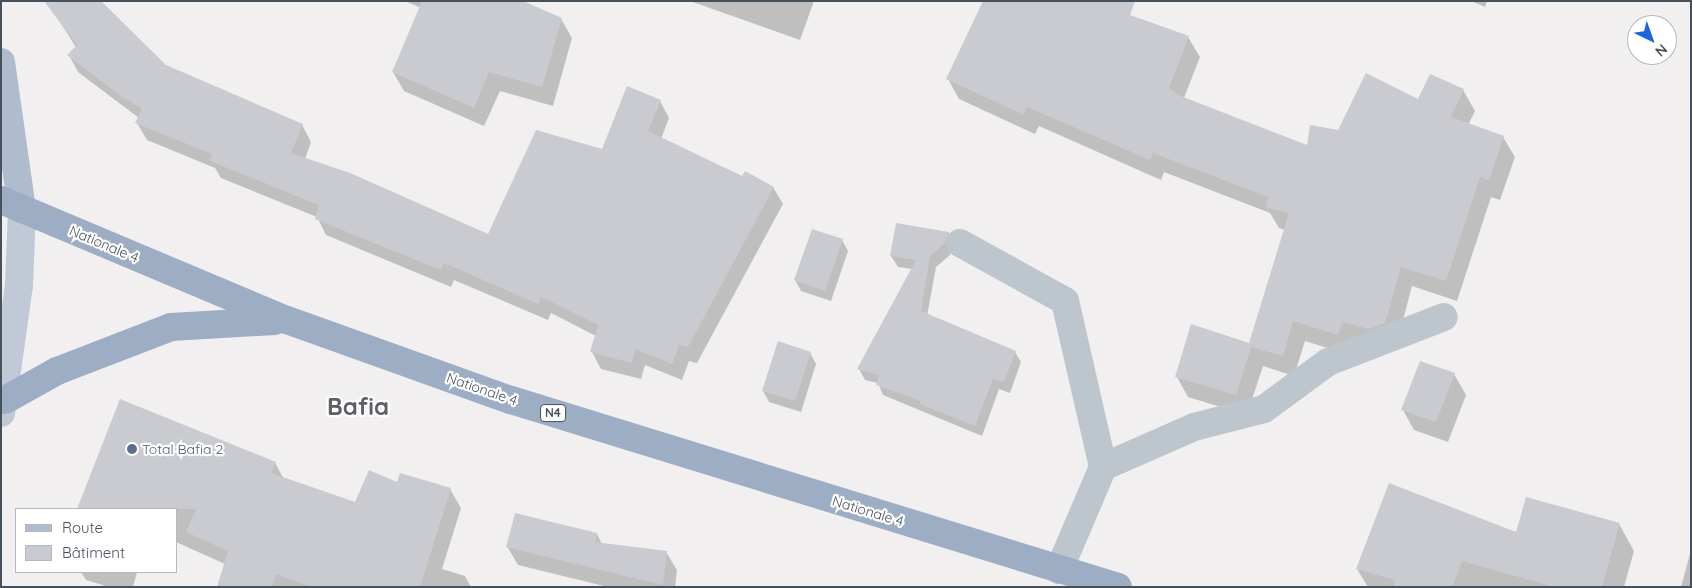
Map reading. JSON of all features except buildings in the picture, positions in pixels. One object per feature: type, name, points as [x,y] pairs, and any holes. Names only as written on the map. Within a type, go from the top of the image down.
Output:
[{"type":"highway","name":"Nationale 4","points":[[11,205],[287,320],[510,400],[1118,587]]},
{"type":"highway","points":[[3,406],[56,371],[171,327],[223,322],[287,320]]},
{"type":"main road","points":[[1,62],[18,285],[3,406]]},
{"type":"street","points":[[960,243],[1065,301],[1102,468],[1059,570]]},
{"type":"street","points":[[1102,468],[1194,427],[1264,409],[1328,362],[1444,317]]},
{"type":"place","name":"Total Bafia 2","points":[[132,449]]},
{"type":"district","name":"Bafia","points":[[358,407]]}]
